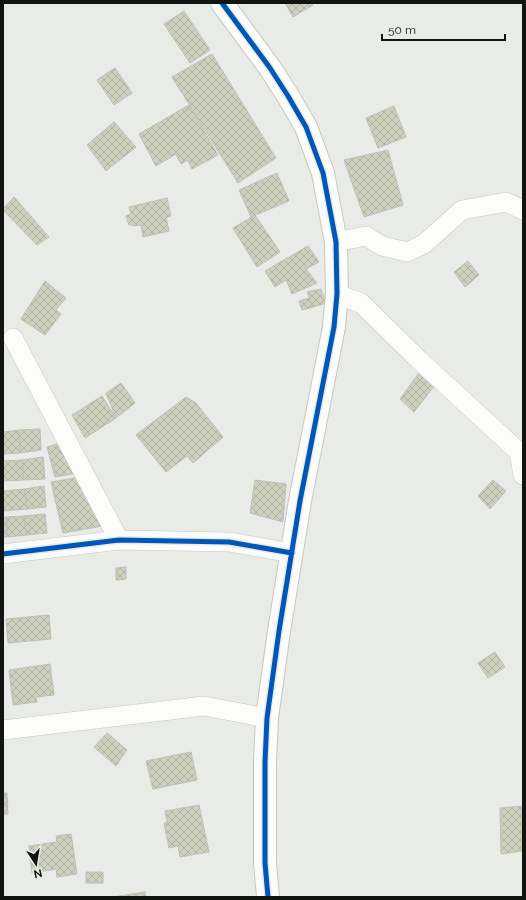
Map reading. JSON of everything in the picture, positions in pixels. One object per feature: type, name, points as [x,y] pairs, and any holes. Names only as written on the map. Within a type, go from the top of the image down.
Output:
[{"type":"street","points":[[222,3],[270,68],[306,127],[323,173],[336,242],[337,294],[334,327],[300,501],[267,718],[265,762],[265,863],[268,897]]},
{"type":"street","points":[[336,242],[366,236],[382,246],[406,252],[424,244],[462,210],[506,202],[523,210]]},
{"type":"street","points":[[337,294],[361,303],[419,360],[521,452],[523,475]]},
{"type":"street","points":[[13,338],[119,540]]},
{"type":"street","points":[[3,554],[119,540],[229,542],[292,552]]},
{"type":"street","points":[[3,730],[204,706],[267,718]]},
{"type":"street","points":[[265,863],[278,897]]},
{"type":"building","points":[[285,3],[312,3],[313,5],[293,17]]},
{"type":"building","points":[[184,11],[210,50],[190,63],[164,24]]},
{"type":"building","points":[[212,54],[276,158],[238,183],[172,77]]},
{"type":"building","points":[[115,68],[132,93],[114,105],[97,80]]},
{"type":"building","points":[[189,105],[218,155],[192,169],[188,160],[181,164],[176,154],[156,166],[139,134]]},
{"type":"building","points":[[394,106],[406,137],[378,148],[366,118]]},
{"type":"building","points":[[114,122],[136,147],[106,171],[87,145]]},
{"type":"building","points":[[388,150],[403,205],[364,217],[344,160]]},
{"type":"building","points":[[277,173],[289,201],[251,217],[239,190]]},
{"type":"building","points":[[14,197],[49,237],[37,245],[3,210]]},
{"type":"building","points":[[167,198],[171,216],[166,218],[169,231],[143,237],[141,225],[129,225],[126,216],[131,214],[129,207]]},
{"type":"building","points":[[255,215],[280,252],[257,267],[233,228]]},
{"type":"building","points":[[308,246],[319,262],[306,269],[317,283],[292,294],[286,280],[275,287],[265,271]]},
{"type":"building","points":[[468,261],[479,275],[465,287],[454,272]]},
{"type":"building","points":[[45,281],[66,298],[56,310],[61,314],[45,335],[21,319]]},
{"type":"building","points":[[321,289],[326,303],[313,307],[307,292]]},
{"type":"building","points":[[309,298],[313,307],[302,310],[299,301]]},
{"type":"building","points":[[419,373],[435,385],[414,412],[400,399]]},
{"type":"building","points":[[121,383],[135,403],[116,418],[106,393]]},
{"type":"building","points":[[102,396],[116,418],[85,438],[72,415]]},
{"type":"building","points":[[186,397],[196,403],[223,437],[193,463],[187,456],[166,472],[136,435]]},
{"type":"building","points":[[40,429],[41,450],[20,453],[19,430]]},
{"type":"building","points":[[19,430],[20,453],[3,454],[3,432]]},
{"type":"building","points":[[60,443],[77,473],[55,477],[47,447]]},
{"type":"building","points":[[43,457],[45,479],[24,480],[22,460]]},
{"type":"building","points":[[22,460],[24,480],[4,481],[3,461]]},
{"type":"building","points":[[81,477],[103,526],[63,533],[51,482]]},
{"type":"building","points":[[255,480],[286,484],[283,522],[250,513]]},
{"type":"building","points":[[493,480],[506,491],[490,509],[478,496]]},
{"type":"building","points":[[44,486],[46,507],[27,509],[24,489]]},
{"type":"building","points":[[24,489],[27,509],[4,511],[3,491]]},
{"type":"building","points":[[45,514],[47,533],[26,535],[24,516]]},
{"type":"building","points":[[24,516],[26,535],[8,537],[6,517]]},
{"type":"building","points":[[6,517],[8,537],[3,537],[3,518]]},
{"type":"building","points":[[126,567],[126,579],[116,580],[116,568]]},
{"type":"building","points":[[49,615],[51,639],[8,643],[6,619]]},
{"type":"building","points":[[495,652],[505,667],[488,678],[478,663]]},
{"type":"building","points":[[50,664],[54,695],[36,697],[37,702],[13,705],[9,670]]},
{"type":"building","points":[[107,733],[127,750],[116,766],[94,747]]},
{"type":"building","points":[[191,752],[197,780],[153,789],[146,761]]},
{"type":"building","points":[[3,793],[7,793],[8,814],[3,814]]},
{"type":"building","points":[[199,805],[209,852],[180,857],[178,846],[169,848],[164,823],[167,822],[165,811]]},
{"type":"building","points":[[523,806],[523,851],[501,854],[500,808]]},
{"type":"building","points":[[71,834],[77,874],[57,877],[56,869],[32,873],[29,846],[57,842],[56,836]]},
{"type":"building","points":[[86,872],[103,872],[103,883],[86,883]]},
{"type":"building","points":[[145,892],[146,897],[113,897]]},
{"type":"cycle path","points":[[222,3],[270,68],[306,127],[323,173],[336,242],[337,294],[334,327],[300,501],[279,631],[267,718],[265,762],[265,863],[268,897]]},
{"type":"cycle path","points":[[3,554],[119,540],[229,542],[292,553]]}]
